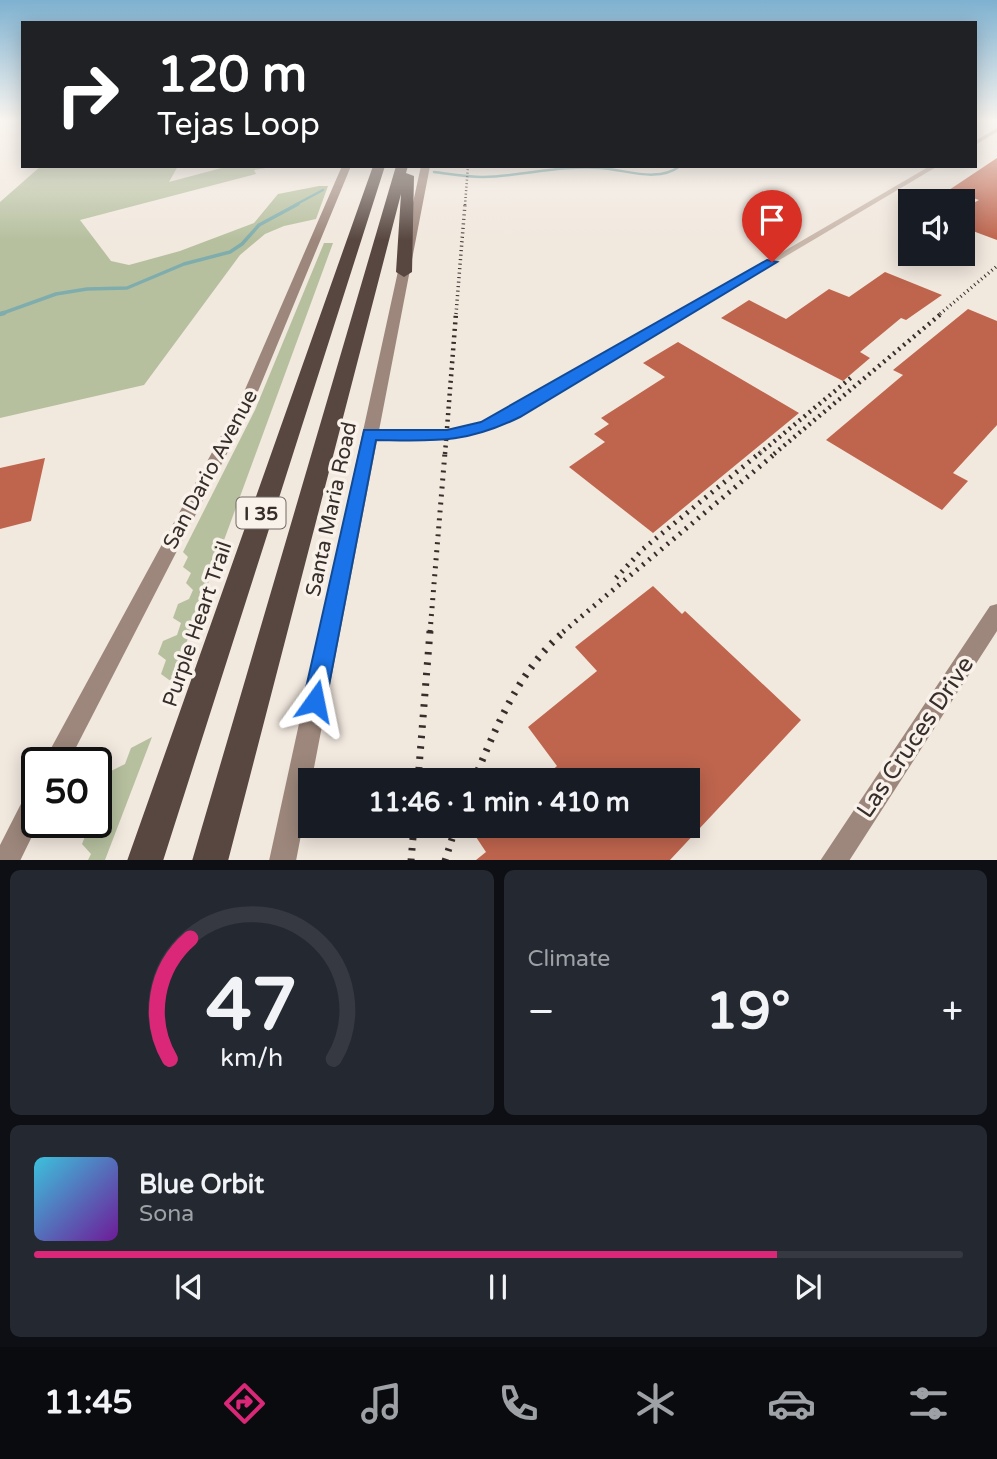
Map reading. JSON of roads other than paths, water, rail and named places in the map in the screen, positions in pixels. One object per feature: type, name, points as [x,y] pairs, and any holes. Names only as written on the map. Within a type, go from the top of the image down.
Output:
[{"type":"highway","points":[[346,261],[346,228],[363,168]]},
{"type":"highway","name":"Purple Heart Trail","points":[[145,860],[378,168]]},
{"type":"highway","name":"I 35","points":[[210,860],[401,168]]},
{"type":"highway","points":[[404,272],[408,168]]},
{"type":"main road","name":"San Dario Avenue","points":[[63,747],[247,401],[346,168]]},
{"type":"main road","name":"Santa Maria Road","points":[[282,860],[426,168]]},
{"type":"main road","name":"Las Cruces Drive","points":[[833,860],[997,613]]},
{"type":"main road","points":[[6,860],[21,830]]},
{"type":"street","points":[[370,435],[447,435],[485,427],[514,413],[932,168]]},
{"type":"waterway","points":[[434,172],[483,177],[571,168]]},
{"type":"waterway","points":[[601,168],[652,175],[676,168]]},
{"type":"waterway","points":[[295,205],[323,190]]},
{"type":"waterway","points":[[4,313],[0,314],[56,294],[87,289],[127,288],[184,264],[230,252],[242,244],[259,225],[298,204]]},
{"type":"railway","points":[[465,205],[468,168]]},
{"type":"railway","points":[[456,314],[465,204]]},
{"type":"railway","points":[[940,314],[997,266]]},
{"type":"railway","points":[[445,454],[456,313]]},
{"type":"railway","points":[[774,454],[942,313]]},
{"type":"railway","points":[[759,454],[853,376]]},
{"type":"railway","points":[[430,632],[445,452]]},
{"type":"railway","points":[[616,578],[643,549],[761,452]]},
{"type":"railway","points":[[563,632],[777,452]]},
{"type":"railway","points":[[419,768],[430,631]]},
{"type":"railway","points":[[479,768],[522,680],[549,646],[565,631]]},
{"type":"railway","points":[[411,860],[413,838]]},
{"type":"railway","points":[[445,860],[452,838]]}]
